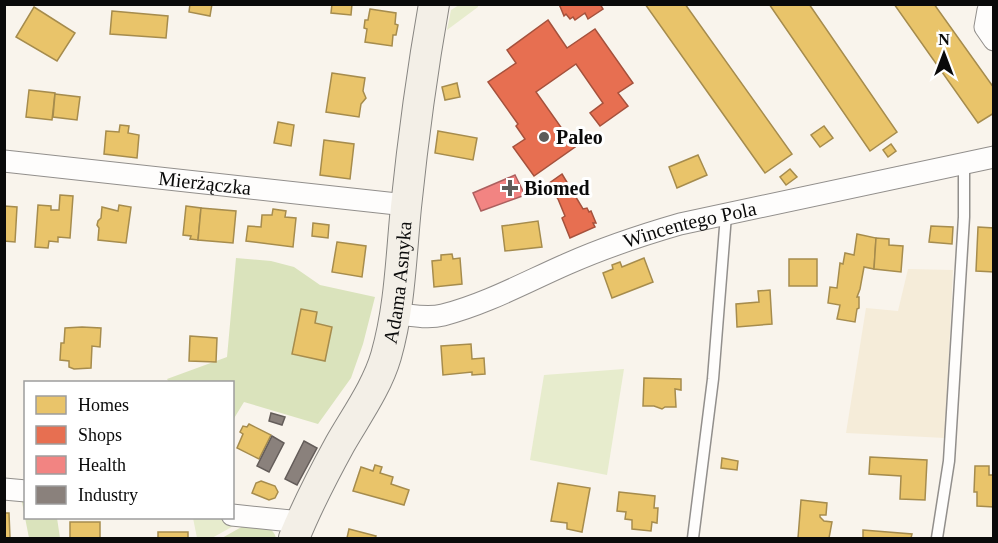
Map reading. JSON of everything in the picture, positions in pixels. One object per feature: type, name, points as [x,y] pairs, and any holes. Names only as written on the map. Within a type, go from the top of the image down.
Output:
[{"type":"main road","name":"Adama Asnyka","points":[[297,530],[373,385],[385,359],[397,314],[406,205],[420,91],[434,4]]},
{"type":"street","points":[[993,5],[988,9],[985,27],[993,40]]},
{"type":"street","name":"Wincentego Pola","points":[[397,314],[427,317],[441,315],[487,299],[569,263],[650,233],[993,157]]},
{"type":"street","name":"Mierżączka","points":[[4,161],[406,205]]},
{"type":"street","points":[[4,489],[24,491]]},
{"type":"street","points":[[234,515],[297,530]]},
{"type":"lane","points":[[937,538],[949,461],[964,217],[964,164]]},
{"type":"lane","points":[[693,538],[712,379],[726,215]]},
{"type":"shaded area","points":[[908,269],[953,270],[945,438],[846,433],[866,308],[898,311]]},
{"type":"green space","points":[[459,5],[478,5],[478,7],[447,30],[451,10]]},
{"type":"green space","points":[[236,258],[271,261],[294,267],[320,285],[375,297],[363,344],[351,378],[318,424],[244,402],[234,418],[234,381],[168,381],[167,379],[227,357]]},
{"type":"green space","points":[[624,369],[607,475],[530,460],[544,375]]},
{"type":"green space","points":[[21,497],[24,497],[24,512]]},
{"type":"green space","points":[[25,519],[57,519],[60,538],[29,538]]},
{"type":"green space","points":[[193,519],[244,520],[212,538],[197,538]]},
{"type":"green space","points":[[245,525],[268,528],[272,530],[276,538],[222,538]]},
{"type":"building: Homes","points":[[190,4],[212,4],[210,16],[189,12]]},
{"type":"building: Homes","points":[[332,4],[352,4],[351,15],[331,13]]},
{"type":"building: Homes","points":[[645,4],[685,4],[792,154],[765,173]]},
{"type":"building: Homes","points":[[769,4],[809,4],[897,132],[870,151]]},
{"type":"building: Homes","points":[[894,4],[934,4],[994,88],[994,113],[978,123]]},
{"type":"building: Homes","points":[[34,7],[75,33],[57,61],[16,37]]},
{"type":"building: Homes","points":[[370,9],[396,13],[395,24],[398,25],[396,35],[393,35],[392,46],[365,42],[367,29],[364,28],[365,20],[368,20]]},
{"type":"building: Homes","points":[[112,11],[168,16],[166,38],[110,34]]},
{"type":"building: Homes","points":[[332,73],[365,78],[363,91],[366,98],[361,104],[359,117],[326,112]]},
{"type":"building: Homes","points":[[457,83],[460,97],[445,100],[442,87]]},
{"type":"building: Homes","points":[[29,90],[55,93],[52,120],[26,117]]},
{"type":"building: Homes","points":[[55,94],[80,97],[77,120],[53,117]]},
{"type":"building: Homes","points":[[278,122],[294,125],[291,146],[274,143]]},
{"type":"building: Homes","points":[[120,125],[129,126],[128,133],[139,135],[137,158],[104,154],[106,131],[119,132]]},
{"type":"building: Homes","points":[[824,126],[833,138],[820,147],[811,135]]},
{"type":"building: Homes","points":[[438,131],[477,138],[473,160],[435,153]]},
{"type":"building: Homes","points":[[324,140],[354,144],[350,179],[320,175]]},
{"type":"building: Homes","points":[[891,144],[896,151],[888,157],[883,150]]},
{"type":"building: Homes","points":[[698,155],[707,175],[677,188],[669,167]]},
{"type":"building: Homes","points":[[790,169],[797,177],[786,185],[780,177]]},
{"type":"building: Homes","points":[[60,195],[73,196],[70,238],[58,237],[58,242],[49,241],[48,248],[35,247],[38,205],[51,206],[51,210],[59,210]]},
{"type":"building: Homes","points":[[119,205],[131,207],[126,243],[98,240],[97,225],[101,218],[102,207],[118,211]]},
{"type":"building: Homes","points":[[4,206],[17,207],[15,242],[4,241]]},
{"type":"building: Homes","points":[[186,206],[201,208],[198,240],[183,235]]},
{"type":"building: Homes","points":[[201,208],[236,211],[233,243],[198,240]]},
{"type":"building: Homes","points":[[273,209],[286,211],[285,217],[296,218],[293,247],[246,241],[248,226],[261,227],[262,215],[272,215]]},
{"type":"building: Homes","points":[[538,221],[542,247],[505,251],[502,226]]},
{"type":"building: Homes","points":[[313,223],[329,225],[328,238],[312,236]]},
{"type":"building: Homes","points":[[931,226],[953,227],[952,244],[929,242]]},
{"type":"building: Homes","points":[[978,227],[994,228],[994,272],[976,271]]},
{"type":"building: Homes","points":[[857,234],[876,238],[874,269],[864,267],[857,297],[859,297],[859,308],[855,322],[837,319],[840,305],[828,303],[830,287],[837,288],[840,263],[843,264],[845,253],[854,255]]},
{"type":"building: Homes","points":[[876,238],[889,239],[889,245],[903,246],[901,272],[874,269]]},
{"type":"building: Homes","points":[[337,242],[366,246],[362,277],[332,272]]},
{"type":"building: Homes","points":[[452,254],[453,259],[460,258],[462,284],[434,287],[432,261],[441,260],[441,255]]},
{"type":"building: Homes","points":[[644,258],[653,282],[612,298],[603,273],[613,269],[612,265],[620,262],[622,267]]},
{"type":"building: Homes","points":[[789,259],[817,259],[817,286],[789,286]]},
{"type":"building: Homes","points":[[770,290],[772,324],[737,327],[736,304],[759,302],[758,291]]},
{"type":"building: Homes","points":[[301,309],[317,312],[315,323],[332,327],[325,361],[292,354]]},
{"type":"building: Homes","points":[[65,328],[101,328],[100,347],[92,346],[91,368],[74,369],[69,367],[69,361],[60,360],[61,343],[64,343]]},
{"type":"building: Homes","points":[[190,336],[217,338],[216,362],[189,361]]},
{"type":"building: Homes","points":[[471,344],[472,359],[484,358],[485,374],[472,375],[472,372],[443,375],[441,346]]},
{"type":"building: Homes","points":[[644,378],[681,379],[681,390],[675,389],[676,407],[662,409],[643,406]]},
{"type":"building: Homes","points":[[249,424],[271,435],[259,459],[237,448],[243,434],[240,432],[243,426],[247,427]]},
{"type":"building: Homes","points":[[870,457],[927,460],[925,500],[900,499],[901,476],[869,474]]},
{"type":"building: Homes","points":[[722,458],[738,461],[737,470],[721,468]]},
{"type":"building: Homes","points":[[375,465],[382,467],[380,473],[393,477],[391,484],[409,490],[404,505],[353,491],[361,467],[373,471]]},
{"type":"building: Homes","points":[[975,466],[989,466],[989,475],[994,475],[994,507],[977,506],[977,492],[974,492]]},
{"type":"building: Homes","points":[[261,481],[275,486],[278,492],[275,498],[269,500],[252,493],[256,483]]},
{"type":"building: Homes","points":[[558,483],[590,488],[582,532],[567,529],[567,523],[551,521]]},
{"type":"building: Homes","points":[[619,492],[655,496],[654,508],[658,508],[657,523],[652,522],[651,531],[632,529],[632,520],[625,519],[626,512],[617,511]]},
{"type":"building: Homes","points":[[801,500],[827,503],[826,515],[820,515],[820,517],[824,521],[832,522],[829,538],[798,538]]},
{"type":"building: Homes","points":[[4,513],[9,513],[10,538],[4,538]]},
{"type":"building: Homes","points":[[70,522],[100,522],[100,538],[70,538]]},
{"type":"building: Homes","points":[[349,529],[376,536],[375,538],[347,538]]},
{"type":"building: Homes","points":[[863,530],[912,534],[911,538],[863,538]]},
{"type":"building: Homes","points":[[158,532],[188,532],[188,538],[158,538]]},
{"type":"building: Shops","points":[[559,4],[600,4],[603,9],[588,19],[585,13],[575,20],[573,17],[570,19],[566,14],[564,16]]},
{"type":"building: Shops","points":[[548,20],[567,48],[595,29],[633,83],[618,93],[628,106],[600,126],[590,113],[603,103],[576,64],[536,92],[575,147],[534,176],[513,147],[525,139],[516,126],[518,124],[488,82],[516,63],[507,50]]},
{"type":"building: Shops","points":[[562,174],[583,209],[587,208],[589,212],[591,211],[596,223],[593,223],[595,227],[570,238],[562,218],[565,216],[548,184]]},
{"type":"building: Health","points":[[515,175],[525,195],[481,211],[473,193]]},
{"type":"building: Industry","points":[[271,413],[285,417],[282,425],[269,421]]},
{"type":"building: Industry","points":[[272,436],[284,443],[269,472],[257,466]]},
{"type":"building: Industry","points":[[304,441],[317,448],[297,485],[285,479]]},
{"type":"place","name":"Paleo","points":[[544,137]]},
{"type":"place","name":"Biomed","points":[[510,188]]}]
